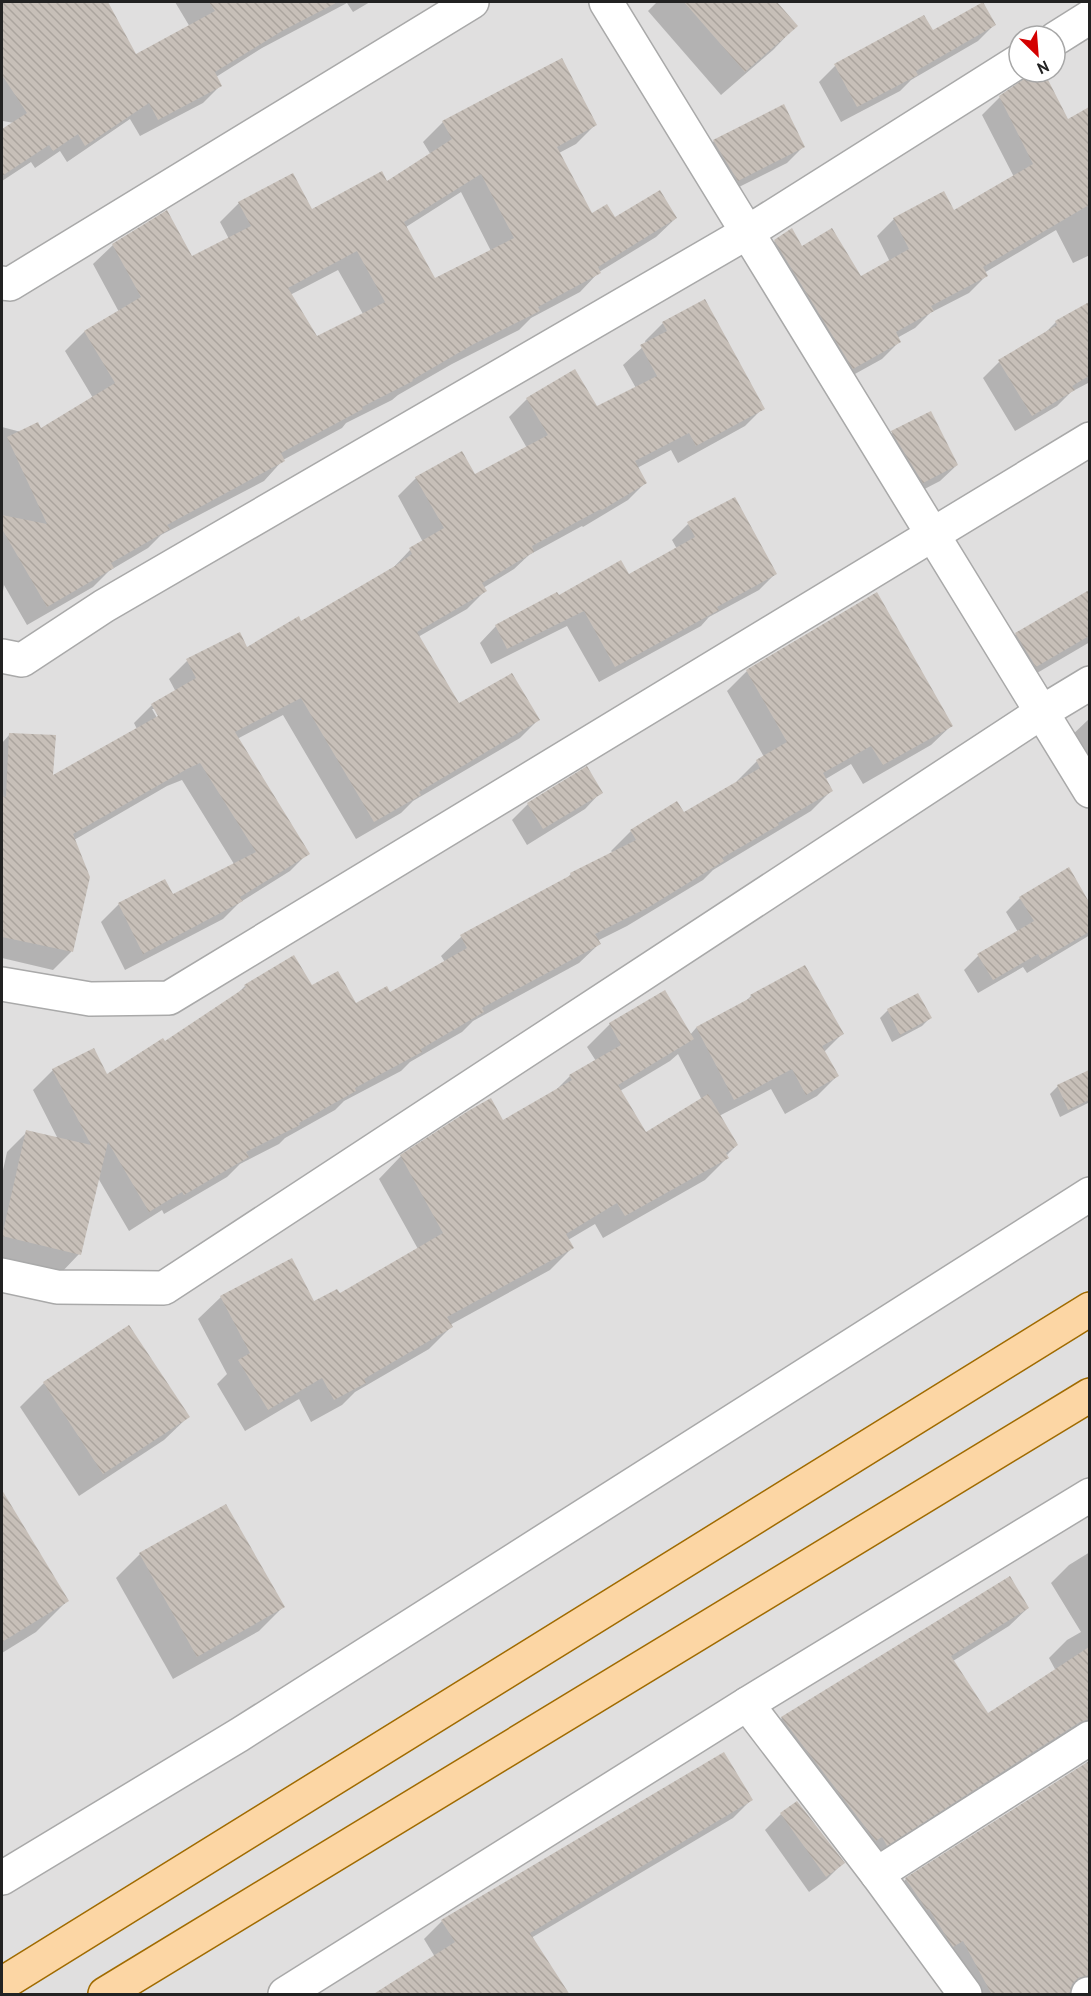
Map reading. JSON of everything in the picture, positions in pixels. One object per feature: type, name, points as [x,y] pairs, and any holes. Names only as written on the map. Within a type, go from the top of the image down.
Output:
[{"type":"main road","points":[[2,1984],[1089,1309]]},
{"type":"main road","points":[[105,1995],[1089,1395]]},
{"type":"street","points":[[2,283],[10,284],[472,2]]},
{"type":"street","points":[[606,2],[1089,790]]},
{"type":"street","points":[[1067,31],[1089,17]]},
{"type":"street","points":[[2,656],[22,660],[104,606],[748,232],[1007,69]]},
{"type":"street","points":[[2,984],[90,999],[169,998],[1089,439]]},
{"type":"street","points":[[2,1275],[57,1287],[164,1288],[1089,683]]},
{"type":"street","points":[[2,1878],[239,1735],[1089,1194]]},
{"type":"street","points":[[285,1995],[747,1704],[1089,1495]]},
{"type":"street","points":[[747,1704],[877,1874],[956,1991]]},
{"type":"street","points":[[877,1874],[1089,1738]]},
{"type":"shaded area","points":[[2,2],[1089,2],[1089,1994],[2,1994]]},
{"type":"building","points":[[2,2],[108,2],[136,54],[215,11],[209,2],[338,2],[282,31],[215,72],[222,86],[158,120],[149,103],[85,146],[78,134],[53,151],[49,145],[2,176],[2,129],[27,113],[2,75]]},
{"type":"building","points":[[684,2],[777,2],[798,26],[745,72]]},
{"type":"building","points":[[983,2],[996,25],[916,71],[918,75],[857,107],[834,64],[924,15],[933,30]]},
{"type":"building","points":[[562,58],[597,125],[557,147],[592,213],[607,204],[615,217],[660,190],[677,218],[598,267],[601,273],[538,307],[540,311],[472,345],[413,381],[281,453],[285,461],[167,525],[170,529],[111,563],[114,568],[47,607],[2,529],[2,515],[47,524],[7,437],[38,422],[41,428],[115,383],[84,331],[141,297],[112,244],[167,210],[192,256],[251,226],[238,202],[293,173],[312,209],[382,171],[387,181],[452,139],[442,121]],"holes":[[[481,174],[514,238],[435,278],[404,222]],[[357,251],[385,302],[317,336],[288,288]]]},
{"type":"building","points":[[1016,84],[1050,84],[1068,119],[1089,107],[1089,205],[983,267],[988,276],[931,306],[934,311],[896,332],[901,342],[853,369],[774,240],[792,228],[802,246],[832,228],[861,276],[909,249],[893,218],[944,191],[954,210],[1033,164],[999,96]]},
{"type":"building","points":[[784,104],[805,147],[738,181],[713,140]]},
{"type":"building","points":[[705,299],[765,409],[696,446],[689,433],[635,461],[647,483],[602,510],[532,546],[534,552],[482,583],[487,591],[417,632],[459,703],[512,673],[540,720],[419,792],[421,795],[374,822],[301,698],[235,732],[310,854],[240,897],[243,901],[143,954],[118,903],[165,879],[173,894],[256,852],[200,763],[73,834],[90,877],[73,952],[2,937],[2,796],[6,797],[9,733],[56,735],[53,775],[158,716],[151,704],[196,678],[186,659],[240,632],[247,647],[299,616],[301,621],[395,566],[412,554],[409,548],[444,528],[415,477],[462,451],[475,474],[548,435],[526,398],[575,369],[597,406],[657,376],[640,345],[667,331],[662,322]]},
{"type":"building","points":[[1089,302],[1089,376],[1072,386],[1075,390],[1032,416],[998,360],[1057,325],[1055,321]]},
{"type":"building","points":[[931,411],[958,465],[923,483],[891,431]]},
{"type":"building","points":[[735,497],[777,574],[717,607],[719,610],[615,667],[584,611],[507,649],[495,625],[557,592],[559,595],[621,560],[629,574],[695,537],[687,522]]},
{"type":"building","points":[[1089,590],[1089,636],[1036,667],[1015,633]]},
{"type":"building","points":[[877,592],[953,726],[883,765],[871,746],[823,773],[833,791],[722,858],[724,861],[649,907],[595,934],[601,944],[482,1008],[484,1012],[421,1049],[422,1052],[355,1088],[356,1091],[299,1123],[300,1125],[246,1152],[249,1157],[184,1195],[182,1192],[149,1212],[108,1142],[81,1255],[2,1236],[26,1130],[91,1145],[52,1069],[94,1048],[107,1074],[163,1038],[165,1041],[246,987],[244,985],[294,955],[312,985],[338,971],[356,1003],[387,986],[390,992],[467,948],[460,935],[571,875],[570,873],[636,840],[630,830],[677,801],[684,812],[760,768],[756,760],[787,742],[746,670]]},
{"type":"building","points":[[587,766],[603,793],[543,829],[527,803]]},
{"type":"building","points":[[1069,867],[1089,902],[1089,932],[1041,960],[1038,954],[993,980],[977,954],[1034,921],[1019,897]]},
{"type":"building","points":[[805,965],[844,1034],[822,1046],[839,1076],[806,1095],[792,1069],[734,1100],[696,1027]]},
{"type":"building","points":[[665,990],[694,1039],[618,1085],[646,1132],[708,1094],[738,1145],[726,1153],[729,1158],[625,1216],[617,1203],[566,1234],[574,1248],[447,1317],[453,1327],[364,1379],[366,1383],[334,1400],[322,1378],[268,1410],[238,1360],[250,1353],[220,1296],[292,1258],[314,1301],[337,1289],[340,1293],[443,1233],[400,1155],[491,1098],[503,1120],[572,1080],[569,1075],[621,1045],[609,1023]]},
{"type":"building","points":[[918,993],[932,1018],[900,1035],[887,1009]]},
{"type":"building","points":[[1089,1070],[1089,1100],[1068,1110],[1057,1085]]},
{"type":"building","points":[[129,1325],[190,1417],[103,1474],[43,1382]]},
{"type":"building","points":[[2,1490],[69,1601],[2,1642]]},
{"type":"building","points":[[226,1504],[285,1607],[197,1657],[139,1553]]},
{"type":"building","points":[[1010,1576],[1029,1608],[951,1656],[988,1713],[1089,1647],[1089,1719],[1080,1722],[887,1846],[882,1837],[876,1841],[781,1717]]},
{"type":"building","points":[[724,1752],[753,1800],[530,1933],[570,1995],[372,1995],[455,1942],[441,1920]]},
{"type":"building","points":[[1089,1761],[1089,1975],[1078,1978],[1072,1984],[1070,1992],[1065,1995],[992,1995],[963,1941],[953,1947],[929,1909],[927,1910],[905,1878]]},
{"type":"building","points":[[797,1801],[845,1863],[826,1877],[780,1813]]}]
